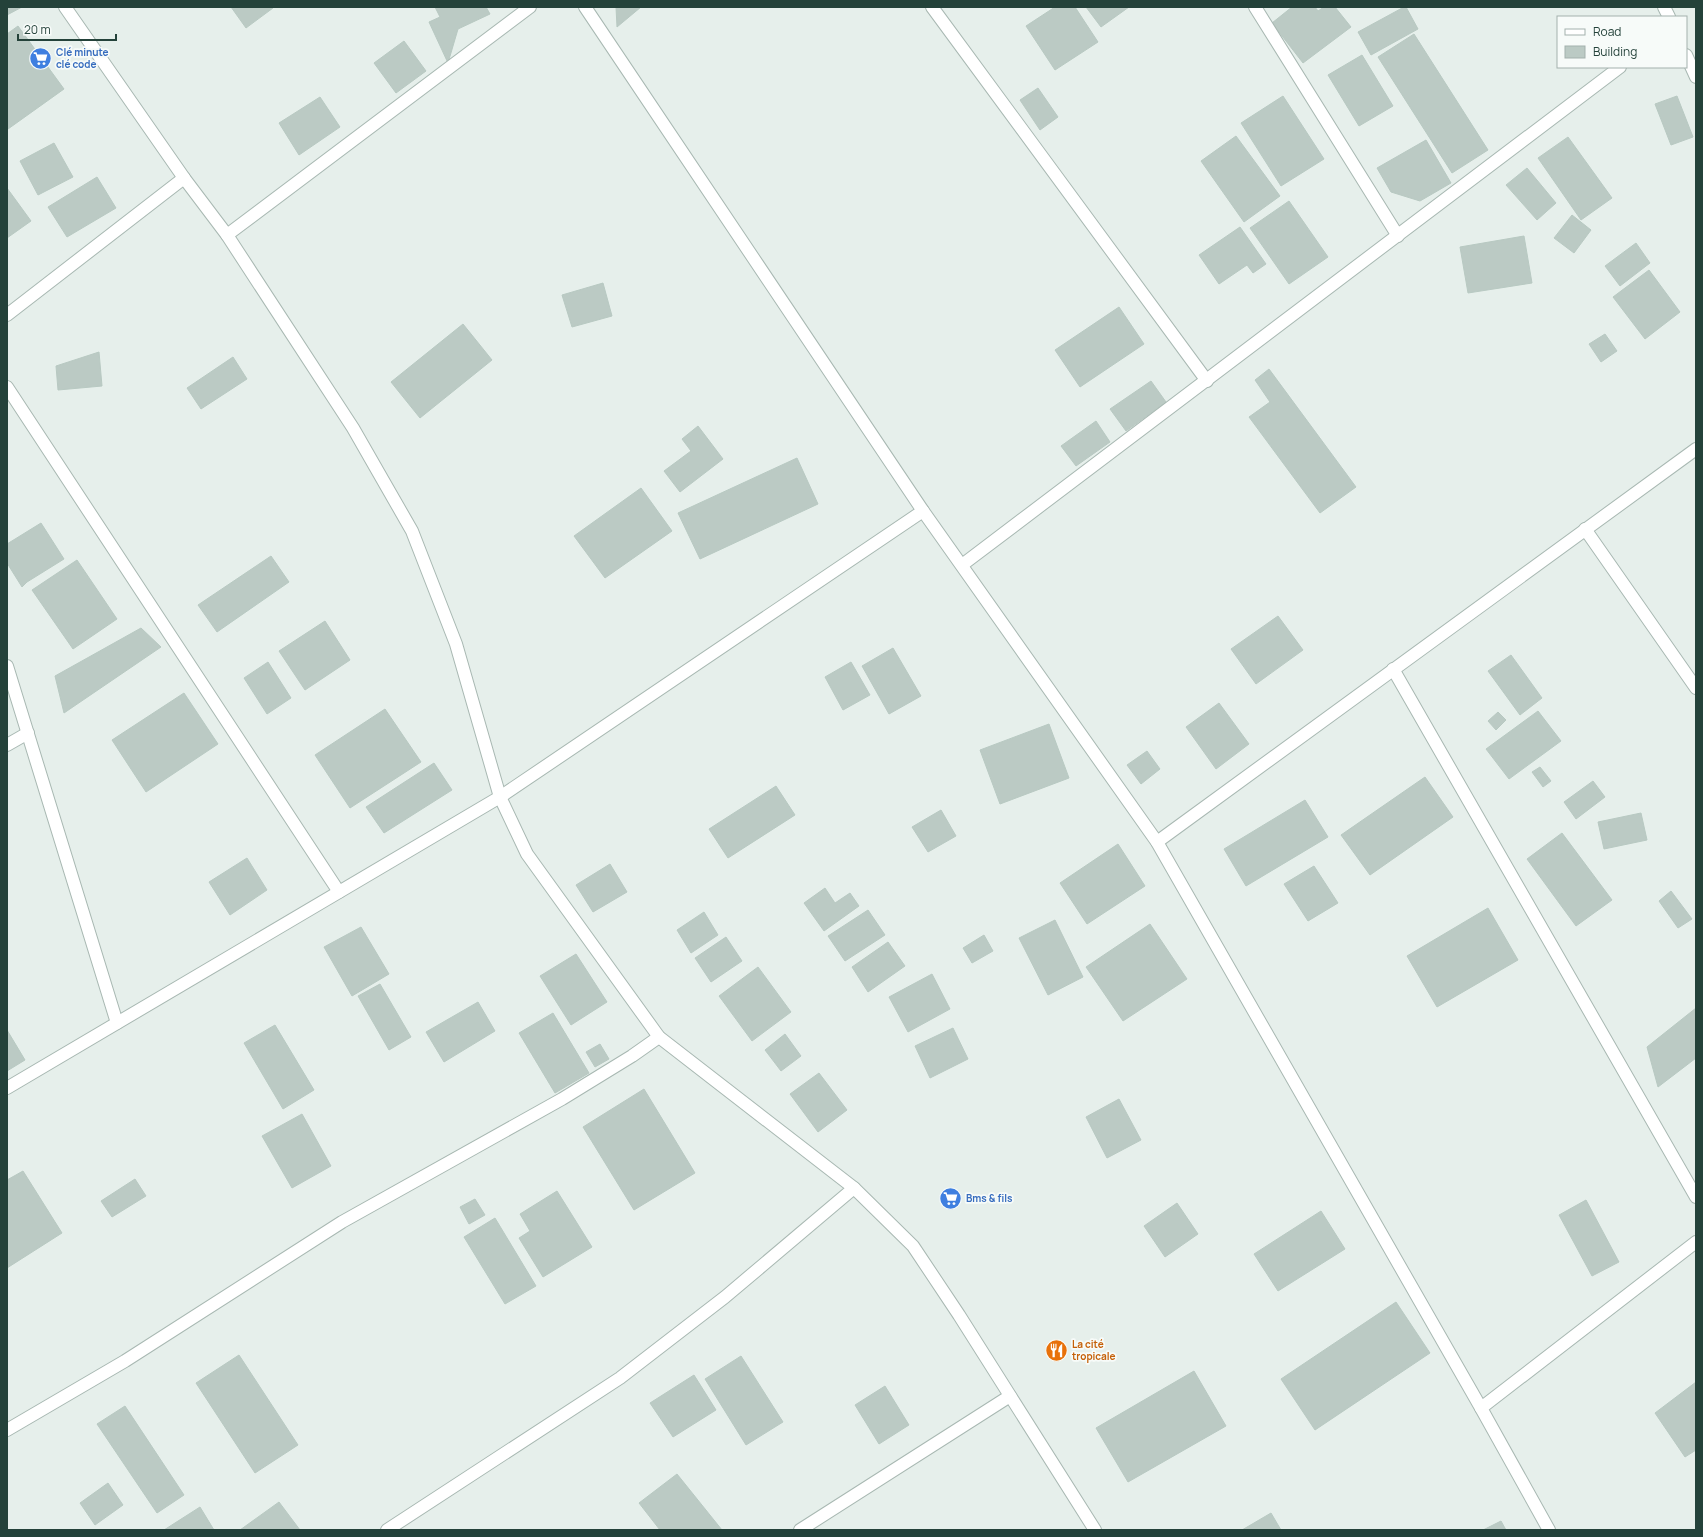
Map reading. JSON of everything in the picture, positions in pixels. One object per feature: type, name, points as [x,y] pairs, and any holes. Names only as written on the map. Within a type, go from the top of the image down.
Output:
[{"type":"street","points":[[65,7],[184,178],[227,236],[353,428],[412,531],[456,644],[500,796],[527,854],[659,1037],[854,1188],[913,1246],[1095,1530]]},
{"type":"street","points":[[227,236],[530,7]]},
{"type":"street","points":[[585,7],[923,511],[1157,842],[1481,1408],[1549,1530]]},
{"type":"street","points":[[932,7],[1207,381]]},
{"type":"street","points":[[1255,7],[1398,236]]},
{"type":"street","points":[[1664,7],[1668,16]]},
{"type":"street","points":[[1687,57],[1696,76]]},
{"type":"street","points":[[962,565],[1619,68]]},
{"type":"street","points":[[7,315],[184,178]]},
{"type":"street","points":[[7,387],[339,892]]},
{"type":"street","points":[[1157,842],[1696,449]]},
{"type":"street","points":[[7,1088],[500,796],[923,511]]},
{"type":"street","points":[[1585,529],[1696,688]]},
{"type":"street","points":[[7,666],[118,1022]]},
{"type":"street","points":[[1394,669],[1696,1197]]},
{"type":"street","points":[[7,745],[28,733]]},
{"type":"street","points":[[7,1430],[125,1361],[342,1222],[562,1099],[632,1056],[659,1037]]},
{"type":"street","points":[[387,1530],[620,1378],[725,1297],[854,1188]]},
{"type":"street","points":[[1481,1408],[1696,1242]]},
{"type":"street","points":[[800,1530],[1010,1396]]},
{"type":"building","points":[[7,7],[22,7],[7,15]]},
{"type":"building","points":[[231,7],[273,7],[273,8],[246,28]]},
{"type":"building","points":[[435,7],[486,7],[490,14],[458,29],[448,63],[429,22],[440,17]]},
{"type":"building","points":[[616,7],[641,7],[617,27]]},
{"type":"building","points":[[1055,7],[1075,7],[1098,42],[1055,70],[1026,26]]},
{"type":"building","points":[[1086,7],[1129,7],[1101,27]]},
{"type":"building","points":[[1292,7],[1315,7],[1318,11],[1324,7],[1335,7],[1351,27],[1303,63],[1272,23]]},
{"type":"building","points":[[1406,7],[1418,29],[1371,55],[1358,32]]},
{"type":"building","points":[[18,26],[64,89],[8,129],[7,34]]},
{"type":"building","points":[[1414,34],[1488,150],[1452,173],[1378,57]]},
{"type":"building","points":[[404,41],[426,71],[396,93],[374,63]]},
{"type":"building","points":[[1362,55],[1393,106],[1359,126],[1328,75]]},
{"type":"building","points":[[1038,88],[1058,117],[1040,130],[1020,100]]},
{"type":"building","points":[[1283,96],[1324,159],[1281,186],[1241,123]]},
{"type":"building","points":[[1677,96],[1693,137],[1671,145],[1655,104]]},
{"type":"building","points":[[320,97],[340,127],[299,155],[279,123]]},
{"type":"building","points":[[1236,136],[1280,196],[1244,222],[1201,161]]},
{"type":"building","points":[[1568,137],[1612,198],[1581,220],[1538,158]]},
{"type":"building","points":[[1426,140],[1451,183],[1420,201],[1391,192],[1377,168]]},
{"type":"building","points":[[54,143],[73,177],[38,195],[20,161]]},
{"type":"building","points":[[1527,168],[1556,203],[1537,220],[1506,185]]},
{"type":"building","points":[[97,177],[116,208],[67,237],[48,207]]},
{"type":"building","points":[[7,188],[31,221],[7,238]]},
{"type":"building","points":[[1289,201],[1328,257],[1289,284],[1250,228]]},
{"type":"building","points":[[1572,215],[1591,230],[1574,253],[1554,238]]},
{"type":"building","points":[[1240,227],[1266,264],[1253,273],[1247,265],[1219,284],[1199,255]]},
{"type":"building","points":[[1524,236],[1532,283],[1468,293],[1460,247]]},
{"type":"building","points":[[1636,243],[1650,263],[1620,286],[1605,266]]},
{"type":"building","points":[[1649,270],[1680,312],[1645,339],[1613,297]]},
{"type":"building","points":[[603,283],[612,316],[572,327],[562,295]]},
{"type":"building","points":[[1119,307],[1144,344],[1080,387],[1055,350]]},
{"type":"building","points":[[463,324],[492,360],[420,418],[391,382]]},
{"type":"building","points":[[1605,334],[1617,351],[1601,362],[1589,344]]},
{"type":"building","points":[[99,352],[102,386],[58,390],[56,366]]},
{"type":"building","points":[[233,357],[247,379],[201,409],[187,388]]},
{"type":"building","points":[[1269,369],[1356,487],[1320,513],[1249,417],[1270,402],[1255,380]]},
{"type":"building","points":[[1151,381],[1166,402],[1126,431],[1110,409]]},
{"type":"building","points":[[1096,421],[1110,442],[1076,466],[1061,446]]},
{"type":"building","points":[[698,426],[723,459],[680,492],[664,471],[691,451],[682,439]]},
{"type":"building","points":[[797,458],[818,504],[700,559],[678,513]]},
{"type":"building","points":[[641,488],[672,531],[605,578],[574,536]]},
{"type":"building","points":[[41,523],[64,559],[27,582],[22,587],[7,563],[7,544]]},
{"type":"building","points":[[271,556],[289,582],[217,632],[198,605]]},
{"type":"building","points":[[77,560],[117,619],[73,649],[32,590]]},
{"type":"building","points":[[1278,616],[1303,650],[1256,684],[1231,649]]},
{"type":"building","points":[[325,621],[350,660],[305,690],[279,651]]},
{"type":"building","points":[[141,628],[161,647],[64,713],[55,676]]},
{"type":"building","points":[[893,648],[921,696],[889,714],[862,666]]},
{"type":"building","points":[[1511,655],[1542,698],[1520,715],[1488,671]]},
{"type":"building","points":[[268,662],[291,698],[267,714],[244,678]]},
{"type":"building","points":[[851,662],[870,695],[843,710],[825,677]]},
{"type":"building","points":[[184,693],[218,744],[146,792],[112,740]]},
{"type":"building","points":[[1219,703],[1249,744],[1216,769],[1186,727]]},
{"type":"building","points":[[385,709],[421,762],[350,808],[315,755]]},
{"type":"building","points":[[1538,711],[1561,741],[1509,779],[1486,749]]},
{"type":"building","points":[[1498,712],[1506,720],[1496,730],[1488,721]]},
{"type":"building","points":[[1049,724],[1069,778],[1000,804],[980,750]]},
{"type":"building","points":[[1147,751],[1160,769],[1141,784],[1127,765]]},
{"type":"building","points":[[434,763],[452,790],[384,833],[366,807]]},
{"type":"building","points":[[1540,767],[1551,781],[1543,787],[1532,772]]},
{"type":"building","points":[[1425,777],[1453,817],[1370,875],[1341,835]]},
{"type":"building","points":[[1593,781],[1605,797],[1576,819],[1564,802]]},
{"type":"building","points":[[776,786],[795,815],[728,858],[709,829]]},
{"type":"building","points":[[1305,800],[1328,837],[1246,886],[1224,849]]},
{"type":"building","points":[[941,810],[956,836],[928,852],[912,827]]},
{"type":"building","points":[[1641,813],[1647,840],[1604,849],[1598,822]]},
{"type":"building","points":[[1562,833],[1612,900],[1576,926],[1527,859]]},
{"type":"building","points":[[1118,844],[1145,886],[1087,924],[1060,883]]},
{"type":"building","points":[[247,858],[267,890],[230,915],[209,882]]},
{"type":"building","points":[[610,864],[627,892],[593,912],[576,885]]},
{"type":"building","points":[[1314,866],[1338,903],[1308,921],[1284,884]]},
{"type":"building","points":[[825,888],[835,903],[850,893],[859,906],[824,931],[804,903]]},
{"type":"building","points":[[1671,891],[1692,919],[1678,928],[1659,901]]},
{"type":"building","points":[[1488,908],[1518,960],[1437,1007],[1407,956]]},
{"type":"building","points":[[868,910],[885,935],[845,961],[828,936]]},
{"type":"building","points":[[704,912],[718,935],[691,953],[677,930]]},
{"type":"building","points":[[1055,920],[1083,977],[1048,995],[1019,938]]},
{"type":"building","points":[[1150,924],[1187,979],[1123,1021],[1086,967]]},
{"type":"building","points":[[361,927],[389,974],[352,996],[324,947]]},
{"type":"building","points":[[984,935],[993,951],[972,963],[963,948]]},
{"type":"building","points":[[726,937],[742,961],[711,982],[695,958]]},
{"type":"building","points":[[888,942],[905,966],[868,992],[852,967]]},
{"type":"building","points":[[576,954],[607,1002],[571,1025],[540,976]]},
{"type":"building","points":[[758,967],[791,1012],[752,1041],[719,996]]},
{"type":"building","points":[[932,974],[950,1009],[908,1032],[889,997]]},
{"type":"building","points":[[380,984],[411,1037],[389,1050],[358,996]]},
{"type":"building","points":[[478,1002],[495,1031],[444,1062],[426,1032]]},
{"type":"building","points":[[1696,1008],[1696,1058],[1658,1087],[1647,1047]]},
{"type":"building","points":[[553,1013],[589,1073],[555,1093],[519,1033]]},
{"type":"building","points":[[275,1025],[314,1090],[283,1109],[244,1043]]},
{"type":"building","points":[[953,1028],[968,1059],[930,1078],[915,1046]]},
{"type":"building","points":[[7,1030],[25,1060],[7,1071]]},
{"type":"building","points":[[785,1034],[801,1056],[781,1071],[765,1050]]},
{"type":"building","points":[[600,1044],[609,1059],[595,1067],[586,1052]]},
{"type":"building","points":[[819,1073],[847,1110],[818,1132],[790,1094]]},
{"type":"building","points":[[644,1089],[695,1173],[634,1210],[583,1127]]},
{"type":"building","points":[[1119,1099],[1141,1140],[1107,1158],[1086,1117]]},
{"type":"building","points":[[302,1114],[331,1166],[292,1188],[262,1136]]},
{"type":"building","points":[[23,1171],[62,1233],[7,1268],[7,1180]]},
{"type":"building","points":[[135,1179],[146,1196],[112,1217],[101,1201]]},
{"type":"building","points":[[557,1191],[592,1247],[543,1277],[519,1238],[530,1231],[520,1214]]},
{"type":"building","points":[[475,1199],[485,1215],[469,1224],[460,1207]]},
{"type":"building","points":[[1586,1200],[1619,1262],[1592,1276],[1559,1215]]},
{"type":"building","points":[[1177,1203],[1198,1234],[1165,1257],[1144,1226]]},
{"type":"building","points":[[1321,1211],[1345,1249],[1278,1291],[1254,1254]]},
{"type":"building","points":[[495,1218],[536,1286],[505,1304],[464,1237]]},
{"type":"building","points":[[1396,1302],[1430,1353],[1315,1430],[1281,1379]]},
{"type":"building","points":[[239,1355],[298,1445],[255,1473],[196,1383]]},
{"type":"building","points":[[741,1356],[783,1422],[746,1445],[705,1379]]},
{"type":"building","points":[[1194,1371],[1226,1426],[1128,1482],[1096,1428]]},
{"type":"building","points":[[694,1375],[716,1410],[673,1437],[650,1403]]},
{"type":"building","points":[[1696,1382],[1696,1450],[1685,1457],[1655,1413]]},
{"type":"building","points":[[885,1386],[909,1425],[879,1444],[855,1405]]},
{"type":"building","points":[[125,1406],[184,1495],[157,1513],[97,1424]]},
{"type":"building","points":[[677,1474],[722,1530],[660,1530],[639,1503]]},
{"type":"building","points":[[108,1483],[123,1505],[95,1525],[80,1503]]},
{"type":"building","points":[[279,1502],[300,1530],[240,1530]]},
{"type":"building","points":[[200,1507],[214,1530],[164,1530]]},
{"type":"building","points":[[1271,1513],[1281,1530],[1242,1530]]},
{"type":"building","points":[[1501,1521],[1506,1530],[1483,1530]]},
{"type":"place","name":"Clé minute clé code","points":[[40,58]]},
{"type":"place","name":"Bms & fils","points":[[951,1198]]},
{"type":"place","name":"La cité tropicale","points":[[1057,1350]]}]
